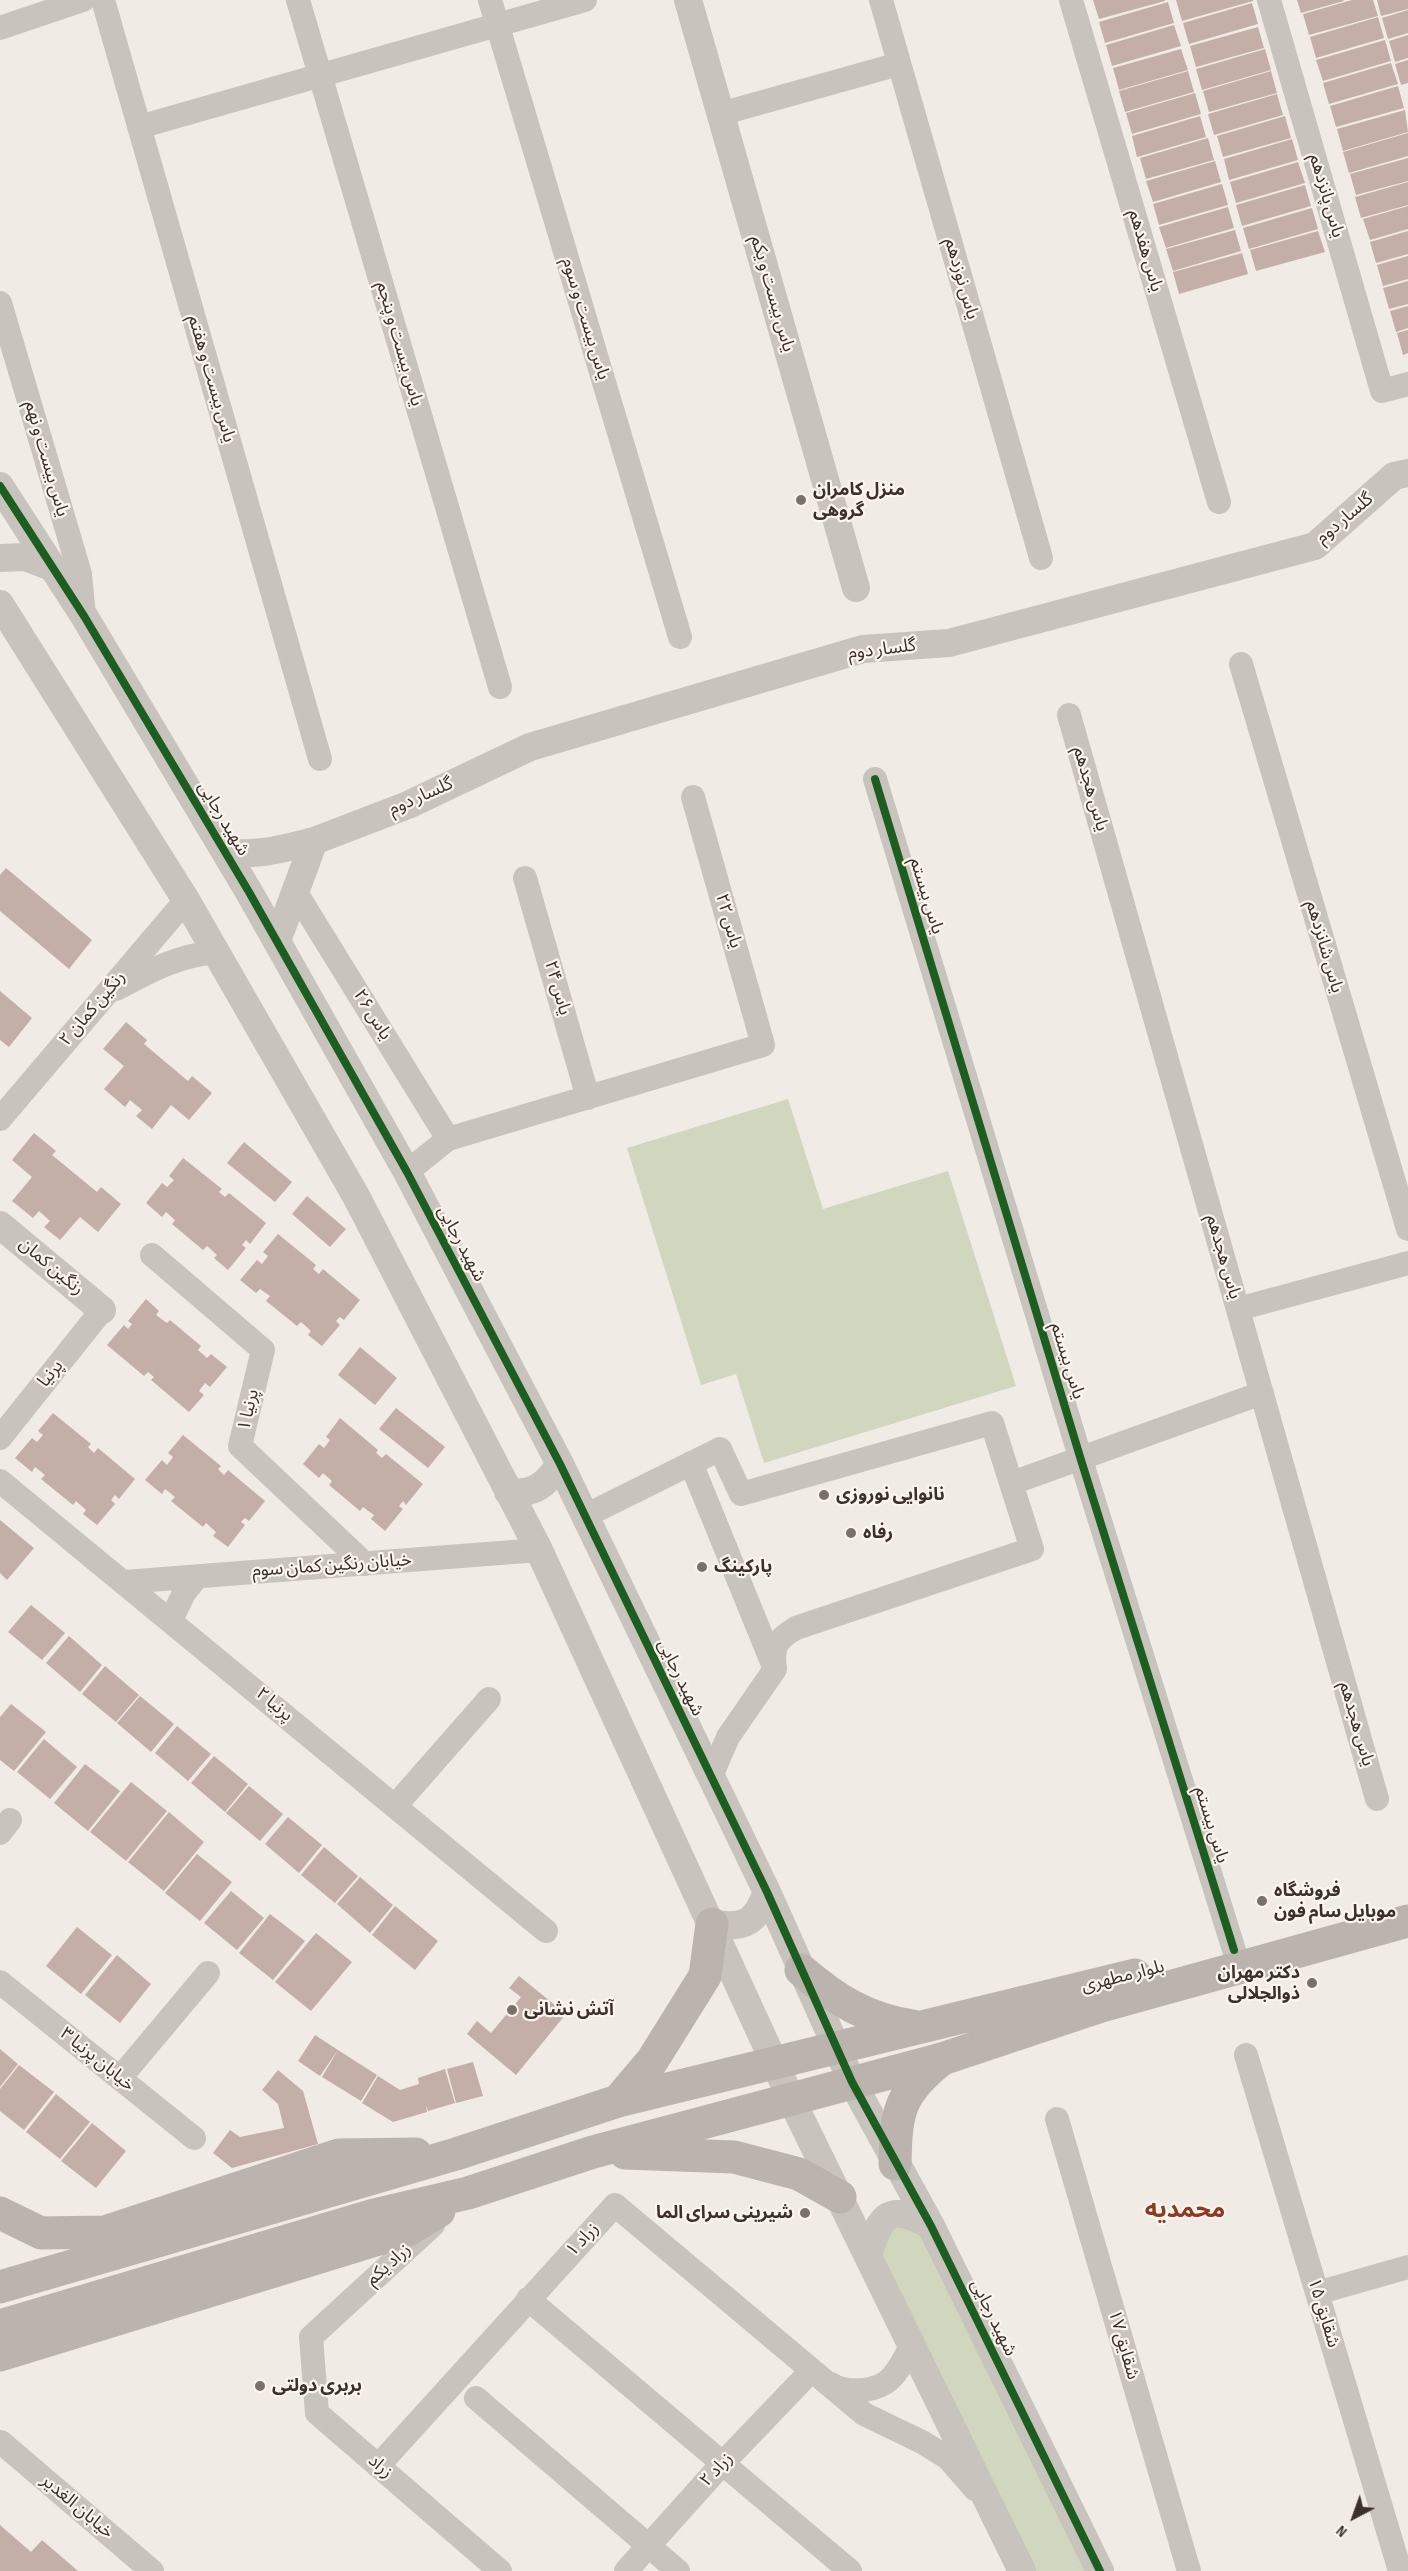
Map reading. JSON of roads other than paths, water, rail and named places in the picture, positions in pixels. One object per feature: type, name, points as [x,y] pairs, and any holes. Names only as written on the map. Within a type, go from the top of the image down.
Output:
[{"type":"main road","name":"بلوار مطهری","points":[[0,2287],[456,2154],[618,2102],[1234,1950],[1408,1898]]},
{"type":"main road","name":"بلوار مطهری","points":[[468,2193],[593,2152],[942,2059],[1101,2006],[1408,1921]]},
{"type":"main road","points":[[618,2102],[652,2061],[705,1976],[712,1924]]},
{"type":"main road","points":[[801,1970],[837,1999],[856,2010],[898,2024],[920,2026]]},
{"type":"main road","points":[[895,2164],[896,2131],[903,2102],[918,2078],[942,2059]]},
{"type":"main road","points":[[593,2152],[734,2157],[799,2174],[840,2197]]},
{"type":"main road","points":[[0,2213],[41,2233],[105,2232],[339,2155],[456,2154]]},
{"type":"main road","points":[[0,2326],[374,2215],[468,2193]]},
{"type":"main road","points":[[0,2355],[408,2230],[468,2193]]},
{"type":"street","points":[[0,28],[83,0]]},
{"type":"street","name":"یاس یبست و هفتم","points":[[103,0],[320,759]]},
{"type":"street","name":"یاس بیست و پنجم","points":[[298,0],[500,687]]},
{"type":"street","name":"یاس بیست و سوم","points":[[490,0],[680,637]]},
{"type":"street","points":[[139,127],[585,0]]},
{"type":"street","name":"یاس بیست و یکم","points":[[688,0],[856,588]]},
{"type":"street","name":"یاس نوزدهم","points":[[881,0],[1041,558]]},
{"type":"street","name":"یاس هفدهم","points":[[1071,0],[1219,502]]},
{"type":"street","name":"یاس پانزدهم","points":[[1269,0],[1382,391],[1408,384]]},
{"type":"street","points":[[720,114],[899,64]]},
{"type":"street","name":"یاس بیست و نهم","points":[[0,303],[80,574],[84,616]]},
{"type":"street","name":"گلسار دوم","points":[[225,852],[248,855],[266,853],[314,841],[408,805],[530,747],[862,649],[949,643],[1315,546],[1394,476],[1408,473]]},
{"type":"street","name":"شهید رجایی","points":[[0,486],[84,616],[225,852],[407,1172],[560,1464],[767,1892],[852,2082],[931,2226],[1100,2571]]},
{"type":"street","points":[[0,558],[25,557],[54,568]]},
{"type":"street","points":[[0,604],[186,900],[356,1196],[539,1551],[791,2099],[1022,2571]]},
{"type":"street","name":"یاس شانزدهم","points":[[1241,664],[1408,1229]]},
{"type":"street","name":"یاس هجدهم","points":[[1069,715],[1377,1798]]},
{"type":"street","name":"یاس بیستم","points":[[875,779],[1081,1460],[1234,1950]]},
{"type":"street","name":"یاس ۲۲","points":[[588,1098],[763,1045],[693,797]]},
{"type":"street","points":[[277,941],[314,841]]},
{"type":"street","name":"یاس ۲۴","points":[[525,878],[588,1098]]},
{"type":"street","name":"یاس ۲۶","points":[[295,891],[448,1139]]},
{"type":"street","name":"رنگین کمان ۲","points":[[0,1119],[186,900]]},
{"type":"street","points":[[106,994],[165,963],[190,955],[216,952]]},
{"type":"street","points":[[407,1172],[448,1139],[588,1098]]},
{"type":"street","name":"رنگین کمان","points":[[0,1225],[102,1310]]},
{"type":"street","name":"پرنیا ۱","points":[[152,1255],[263,1350],[240,1446],[365,1564]]},
{"type":"street","points":[[1238,1309],[1408,1263]]},
{"type":"street","name":"پرنیا","points":[[0,1438],[102,1310]]},
{"type":"street","points":[[1012,1483],[1262,1393]]},
{"type":"street","points":[[585,1516],[720,1449],[741,1494],[992,1423],[1032,1549],[796,1628],[780,1637],[773,1654],[775,1669],[728,1737],[711,1776]]},
{"type":"street","points":[[691,1463],[775,1669]]},
{"type":"street","points":[[508,1492],[522,1494],[539,1489],[550,1480],[560,1464]]},
{"type":"street","name":"پرنیا ۲","points":[[0,1481],[546,1931]]},
{"type":"street","name":"خیابان رنگین کمان سوم","points":[[124,1582],[539,1551]]},
{"type":"street","points":[[171,1620],[184,1593],[197,1576]]},
{"type":"street","points":[[395,1806],[489,1699]]},
{"type":"street","points":[[712,1924],[734,1926],[746,1923],[759,1913],[767,1892]]},
{"type":"street","points":[[120,2078],[208,1973]]},
{"type":"street","name":"خیابان پرنیا ۳","points":[[0,1982],[194,2138]]},
{"type":"street","name":"شقایق ۱۵","points":[[1246,2055],[1400,2571]]},
{"type":"street","name":"شقایق ۱۷","points":[[1057,2119],[1189,2571]]},
{"type":"street","name":"زراد یکم","points":[[311,2337],[468,2193]]},
{"type":"street","name":"زراد ۱","points":[[378,2466],[615,2205],[811,2371]]},
{"type":"street","points":[[868,2255],[877,2227],[889,2216],[908,2214],[931,2226]]},
{"type":"street","points":[[1317,2293],[1408,2267]]},
{"type":"street","points":[[528,2299],[850,2571]]},
{"type":"street","name":"زراد","points":[[311,2337],[317,2413],[500,2571]]},
{"type":"street","points":[[811,2371],[840,2390],[865,2389],[885,2384],[897,2370],[912,2345]]},
{"type":"street","points":[[811,2371],[864,2414],[922,2442],[948,2458],[991,2506]]},
{"type":"street","name":"زراد ۲","points":[[626,2571],[722,2464],[811,2371]]},
{"type":"street","points":[[476,2398],[678,2571]]},
{"type":"street","name":"خیابان الغدیر","points":[[1,2442],[152,2571]]},
{"type":"place","name":"منزل کامران گروهی","points":[[801,500]]},
{"type":"place","name":"نانوایی نوروزی","points":[[824,1495]]},
{"type":"place","name":"رفاه","points":[[851,1533]]},
{"type":"place","name":"پارکینگ","points":[[702,1567]]},
{"type":"place","name":"فروشگاه موبایل سام فون","points":[[1262,1901]]},
{"type":"place","name":"دکتر مهران ذوالجلالی","points":[[1312,1983]]},
{"type":"place","name":"آتش نشانی","points":[[512,2010]]},
{"type":"place","name":"شیرینی سرای الما","points":[[805,2213]]},
{"type":"place","name":"بربری دولتی","points":[[260,2386]]},
{"type":"district","name":"محمدیه","points":[[1185,2211]]}]
